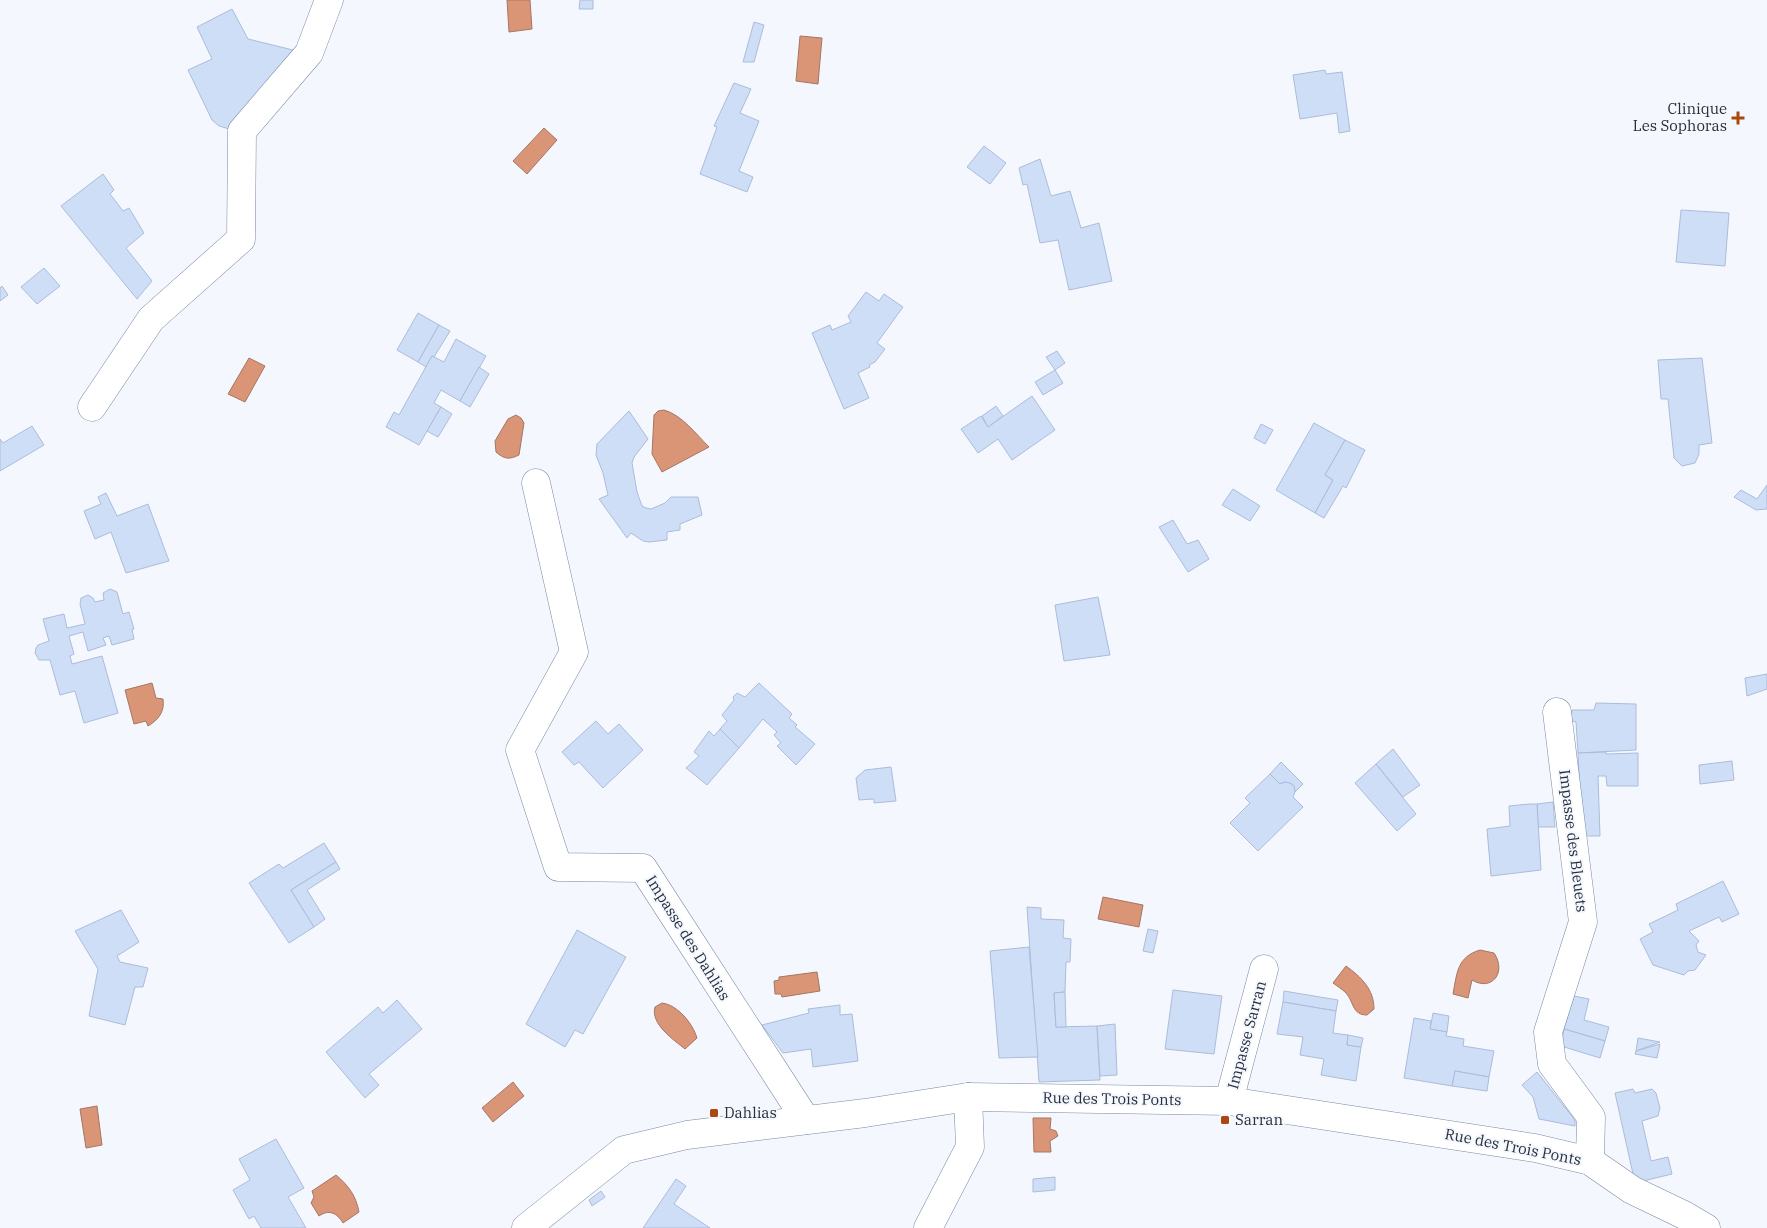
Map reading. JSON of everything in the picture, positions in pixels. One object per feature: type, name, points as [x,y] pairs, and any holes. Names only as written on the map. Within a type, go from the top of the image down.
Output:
[{"type":"street","points":[[92,407],[151,319],[241,239],[242,131],[309,53],[329,0]]},
{"type":"street","name":"Impasse des Dahlias","points":[[536,483],[574,652],[520,750],[558,867],[643,868],[806,1120]]},
{"type":"street","name":"Impasse des Bleuets","points":[[1557,712],[1583,922],[1548,1032],[1552,1064],[1591,1117],[1590,1161]]},
{"type":"street","name":"Impasse Sarran","points":[[1229,1101],[1264,969]]},
{"type":"street","points":[[928,1228],[970,1147],[968,1097]]},
{"type":"street","name":"Rue des Trois Ponts","points":[[526,1228],[624,1150],[687,1134],[865,1113],[968,1097],[1229,1101],[1535,1148],[1590,1161],[1632,1190],[1688,1224]]},
{"type":"shaded area","points":[[507,0],[530,0],[532,29],[509,32]]},
{"type":"shaded area","points":[[800,36],[822,38],[818,84],[796,81]]},
{"type":"shaded area","points":[[544,128],[557,140],[527,174],[513,161]]},
{"type":"shaded area","points":[[249,358],[265,366],[245,402],[228,394]]},
{"type":"shaded area","points":[[664,410],[683,420],[709,447],[662,472],[652,454],[654,415],[658,411]]},
{"type":"shaded area","points":[[516,415],[524,423],[519,455],[507,458],[496,452],[495,441],[508,419]]},
{"type":"shaded area","points":[[152,683],[156,698],[163,699],[162,712],[148,726],[146,721],[134,724],[125,690]]},
{"type":"shaded area","points":[[1103,897],[1143,905],[1139,927],[1098,919]]},
{"type":"shaded area","points":[[1480,950],[1494,953],[1498,960],[1498,973],[1495,978],[1486,984],[1472,980],[1468,998],[1453,994],[1457,973],[1462,961],[1472,953]]},
{"type":"shaded area","points":[[1346,966],[1366,984],[1372,995],[1374,1009],[1367,1015],[1359,1013],[1346,993],[1333,983]]},
{"type":"shaded area","points":[[817,972],[820,991],[782,997],[781,994],[775,994],[774,981],[779,980],[779,977]]},
{"type":"shaded area","points":[[662,1003],[679,1011],[695,1033],[697,1038],[685,1049],[664,1031],[656,1019],[655,1007]]},
{"type":"shaded area","points":[[513,1082],[524,1096],[493,1122],[482,1108]]},
{"type":"shaded area","points":[[97,1106],[102,1145],[86,1148],[80,1109]]},
{"type":"shaded area","points":[[1033,1118],[1051,1118],[1050,1129],[1056,1131],[1058,1136],[1050,1141],[1051,1152],[1034,1152]]},
{"type":"shaded area","points":[[336,1175],[351,1192],[359,1212],[343,1223],[332,1213],[319,1216],[311,1203],[314,1197],[312,1191]]},
{"type":"building","points":[[580,0],[593,0],[593,9],[579,9]]},
{"type":"building","points":[[232,9],[248,39],[293,50],[241,120],[236,131],[219,126],[212,120],[188,70],[212,59],[197,27]]},
{"type":"building","points":[[754,22],[764,25],[754,62],[743,62]]},
{"type":"building","points":[[1325,70],[1326,74],[1342,72],[1350,131],[1339,133],[1337,113],[1300,119],[1293,75]]},
{"type":"building","points":[[734,83],[751,89],[740,113],[759,121],[739,171],[753,177],[747,192],[700,174],[717,127],[714,126]]},
{"type":"building","points":[[984,146],[1006,163],[990,184],[967,167]]},
{"type":"building","points":[[1040,159],[1051,196],[1070,191],[1081,228],[1099,223],[1112,281],[1069,290],[1058,240],[1040,243],[1027,184],[1023,185],[1019,168]]},
{"type":"building","points":[[103,174],[114,190],[110,194],[123,211],[129,208],[144,233],[126,248],[152,281],[137,299],[61,206]]},
{"type":"building","points":[[1681,210],[1729,213],[1725,266],[1676,262]]},
{"type":"building","points":[[44,268],[60,286],[37,304],[21,287]]},
{"type":"building","points":[[2,286],[8,295],[0,301],[0,288]]},
{"type":"building","points":[[866,292],[879,301],[884,294],[903,307],[877,343],[885,349],[875,362],[869,365],[870,367],[858,373],[869,398],[844,409],[812,333],[830,325],[832,330],[851,322],[848,316]]},
{"type":"building","points":[[418,313],[439,325],[418,362],[397,350]]},
{"type":"building","points":[[439,325],[450,331],[426,367],[418,362]]},
{"type":"building","points":[[456,339],[486,356],[460,401],[441,390],[434,403],[441,407],[419,445],[386,427],[394,412],[399,415],[432,356],[444,362]]},
{"type":"building","points":[[1057,351],[1065,363],[1055,370],[1046,357]]},
{"type":"building","points":[[1702,358],[1712,443],[1699,445],[1699,454],[1695,463],[1682,466],[1674,458],[1668,399],[1661,399],[1658,360]]},
{"type":"building","points":[[479,367],[489,374],[470,407],[460,401]]},
{"type":"building","points":[[1055,370],[1063,383],[1043,395],[1035,382]]},
{"type":"building","points":[[1032,396],[1055,430],[1012,460],[998,439],[978,453],[961,429],[981,416],[988,427]]},
{"type":"building","points":[[996,406],[1003,416],[988,427],[982,416]]},
{"type":"building","points":[[441,407],[452,414],[438,437],[427,431]]},
{"type":"building","points":[[629,411],[648,439],[634,457],[632,463],[637,492],[642,506],[651,509],[665,503],[671,497],[698,497],[702,515],[680,524],[680,530],[667,532],[667,540],[643,541],[631,533],[627,538],[599,499],[608,495],[603,473],[596,455],[597,444]]},
{"type":"building","points":[[1314,423],[1345,440],[1325,475],[1333,480],[1315,513],[1276,490]]},
{"type":"building","points":[[1261,424],[1273,430],[1265,444],[1254,438]]},
{"type":"building","points":[[32,426],[44,445],[0,471],[0,439],[3,443]]},
{"type":"building","points":[[1345,440],[1365,450],[1346,488],[1343,486],[1324,518],[1315,513],[1333,480],[1325,475]]},
{"type":"building","points":[[1767,485],[1767,509],[1756,510],[1734,497],[1741,490],[1757,499]]},
{"type":"building","points":[[1233,489],[1260,506],[1250,521],[1222,505]]},
{"type":"building","points":[[106,493],[117,516],[148,504],[169,561],[126,573],[111,532],[95,539],[84,511],[101,504],[98,497]]},
{"type":"building","points":[[1173,520],[1187,544],[1198,540],[1209,559],[1188,572],[1159,527]]},
{"type":"building","points":[[110,589],[117,592],[123,614],[129,612],[134,629],[132,629],[134,639],[112,645],[109,636],[103,638],[106,645],[88,651],[83,632],[69,636],[74,654],[70,656],[72,664],[102,656],[118,713],[84,723],[75,691],[60,695],[50,660],[39,660],[35,653],[38,645],[49,641],[43,619],[64,614],[67,628],[85,624],[80,604],[81,598],[88,595],[95,602],[104,600],[103,593]]},
{"type":"building","points":[[1098,597],[1110,655],[1064,661],[1055,605]]},
{"type":"building","points":[[1767,674],[1767,689],[1747,696],[1745,678]]},
{"type":"building","points":[[759,683],[792,714],[789,718],[797,725],[795,727],[815,744],[796,765],[777,746],[781,743],[774,735],[777,732],[763,719],[739,748],[720,729],[727,721],[722,715],[734,700],[733,697],[737,693],[745,697]]},
{"type":"building","points":[[1596,703],[1636,704],[1636,750],[1578,753],[1576,722],[1571,721],[1572,710],[1594,710]]},
{"type":"building","points":[[596,721],[608,734],[619,724],[643,750],[603,788],[579,762],[574,765],[562,752]]},
{"type":"building","points":[[720,729],[739,748],[707,785],[686,768],[699,756],[694,752],[709,731],[714,736]]},
{"type":"building","points":[[1393,749],[1420,785],[1403,797],[1376,764]]},
{"type":"building","points":[[1606,752],[1606,754],[1638,753],[1638,786],[1607,786],[1606,776],[1598,776],[1600,836],[1582,836],[1578,753]]},
{"type":"building","points":[[1732,761],[1734,780],[1700,784],[1699,765]]},
{"type":"building","points":[[1281,762],[1303,784],[1295,792],[1292,784],[1285,782],[1280,784],[1270,774]]},
{"type":"building","points":[[1376,764],[1416,814],[1397,831],[1355,783]]},
{"type":"building","points":[[891,767],[896,801],[874,803],[874,799],[859,800],[856,778],[865,770]]},
{"type":"building","points":[[1270,774],[1280,784],[1285,782],[1294,786],[1295,792],[1293,797],[1303,807],[1258,851],[1230,823],[1250,803],[1245,798]]},
{"type":"building","points":[[1553,802],[1555,827],[1538,827],[1537,804]]},
{"type":"building","points":[[1537,804],[1541,870],[1491,876],[1487,829],[1510,826],[1509,806]]},
{"type":"building","points":[[324,843],[336,862],[291,890],[314,927],[289,943],[249,883],[279,864],[283,868]]},
{"type":"building","points":[[336,862],[340,869],[307,890],[325,919],[314,927],[291,890]]},
{"type":"building","points":[[1723,881],[1739,914],[1722,922],[1719,917],[1689,931],[1699,941],[1696,945],[1698,952],[1706,955],[1695,970],[1688,971],[1684,975],[1653,965],[1640,939],[1653,932],[1649,924],[1678,910],[1676,904]]},
{"type":"building","points":[[1027,907],[1041,908],[1041,919],[1064,920],[1063,938],[1071,939],[1070,962],[1066,962],[1065,992],[1054,993],[1056,1027],[1097,1026],[1100,1080],[1039,1082]]},
{"type":"building","points":[[121,910],[139,942],[117,956],[120,962],[148,968],[143,987],[135,987],[125,1025],[89,1016],[98,969],[75,931]]},
{"type":"building","points":[[1148,929],[1158,931],[1153,953],[1143,951]]},
{"type":"building","points":[[577,930],[626,957],[583,1034],[575,1030],[565,1047],[526,1024]]},
{"type":"building","points":[[1029,947],[1038,1057],[999,1058],[990,951]]},
{"type":"building","points":[[1173,990],[1222,996],[1214,1054],[1165,1049]]},
{"type":"building","points":[[1284,991],[1338,1000],[1336,1011],[1283,1002]]},
{"type":"building","points":[[1065,992],[1066,1027],[1056,1027],[1054,993]]},
{"type":"building","points":[[1574,996],[1589,999],[1584,1020],[1609,1027],[1605,1041],[1564,1029]]},
{"type":"building","points":[[397,1000],[422,1029],[369,1074],[379,1085],[365,1098],[326,1052],[378,1007],[383,1013]]},
{"type":"building","points":[[1283,1002],[1336,1011],[1333,1033],[1348,1035],[1347,1045],[1361,1047],[1356,1081],[1321,1075],[1324,1059],[1300,1055],[1303,1037],[1277,1034]]},
{"type":"building","points":[[840,1005],[840,1015],[852,1014],[858,1061],[813,1067],[811,1049],[783,1053],[762,1025],[809,1013],[808,1009]]},
{"type":"building","points":[[1433,1013],[1449,1016],[1447,1032],[1430,1029]]},
{"type":"building","points":[[1414,1018],[1431,1021],[1430,1029],[1447,1032],[1446,1036],[1464,1039],[1463,1046],[1494,1051],[1489,1077],[1455,1071],[1452,1086],[1404,1078]]},
{"type":"building","points":[[1115,1024],[1117,1075],[1100,1076],[1097,1026]]},
{"type":"building","points":[[1564,1029],[1605,1041],[1600,1058],[1561,1046]]},
{"type":"building","points":[[1348,1035],[1363,1038],[1361,1047],[1347,1045]]},
{"type":"building","points":[[1638,1038],[1660,1042],[1636,1051]]},
{"type":"building","points":[[1660,1044],[1657,1058],[1635,1054],[1636,1051]]},
{"type":"building","points":[[1455,1071],[1489,1077],[1487,1091],[1452,1086]]},
{"type":"building","points":[[1537,1072],[1575,1120],[1575,1126],[1539,1119],[1533,1097],[1522,1085]]},
{"type":"building","points":[[1633,1089],[1635,1093],[1652,1089],[1656,1093],[1660,1108],[1658,1116],[1642,1121],[1651,1161],[1668,1157],[1672,1174],[1635,1183],[1615,1093]]},
{"type":"building","points":[[276,1139],[304,1188],[288,1197],[306,1228],[261,1228],[254,1216],[249,1219],[233,1190],[250,1180],[239,1159]]},
{"type":"building","points":[[1055,1177],[1055,1190],[1033,1192],[1033,1179]]},
{"type":"building","points":[[676,1179],[686,1186],[674,1204],[710,1228],[643,1228]]},
{"type":"building","points":[[601,1191],[605,1197],[592,1206],[589,1200]]},
{"type":"place","name":"Clinique Les Sophoras","points":[[1738,118]]},
{"type":"place","name":"Dahlias","points":[[714,1113]]},
{"type":"place","name":"Sarran","points":[[1225,1120]]}]
